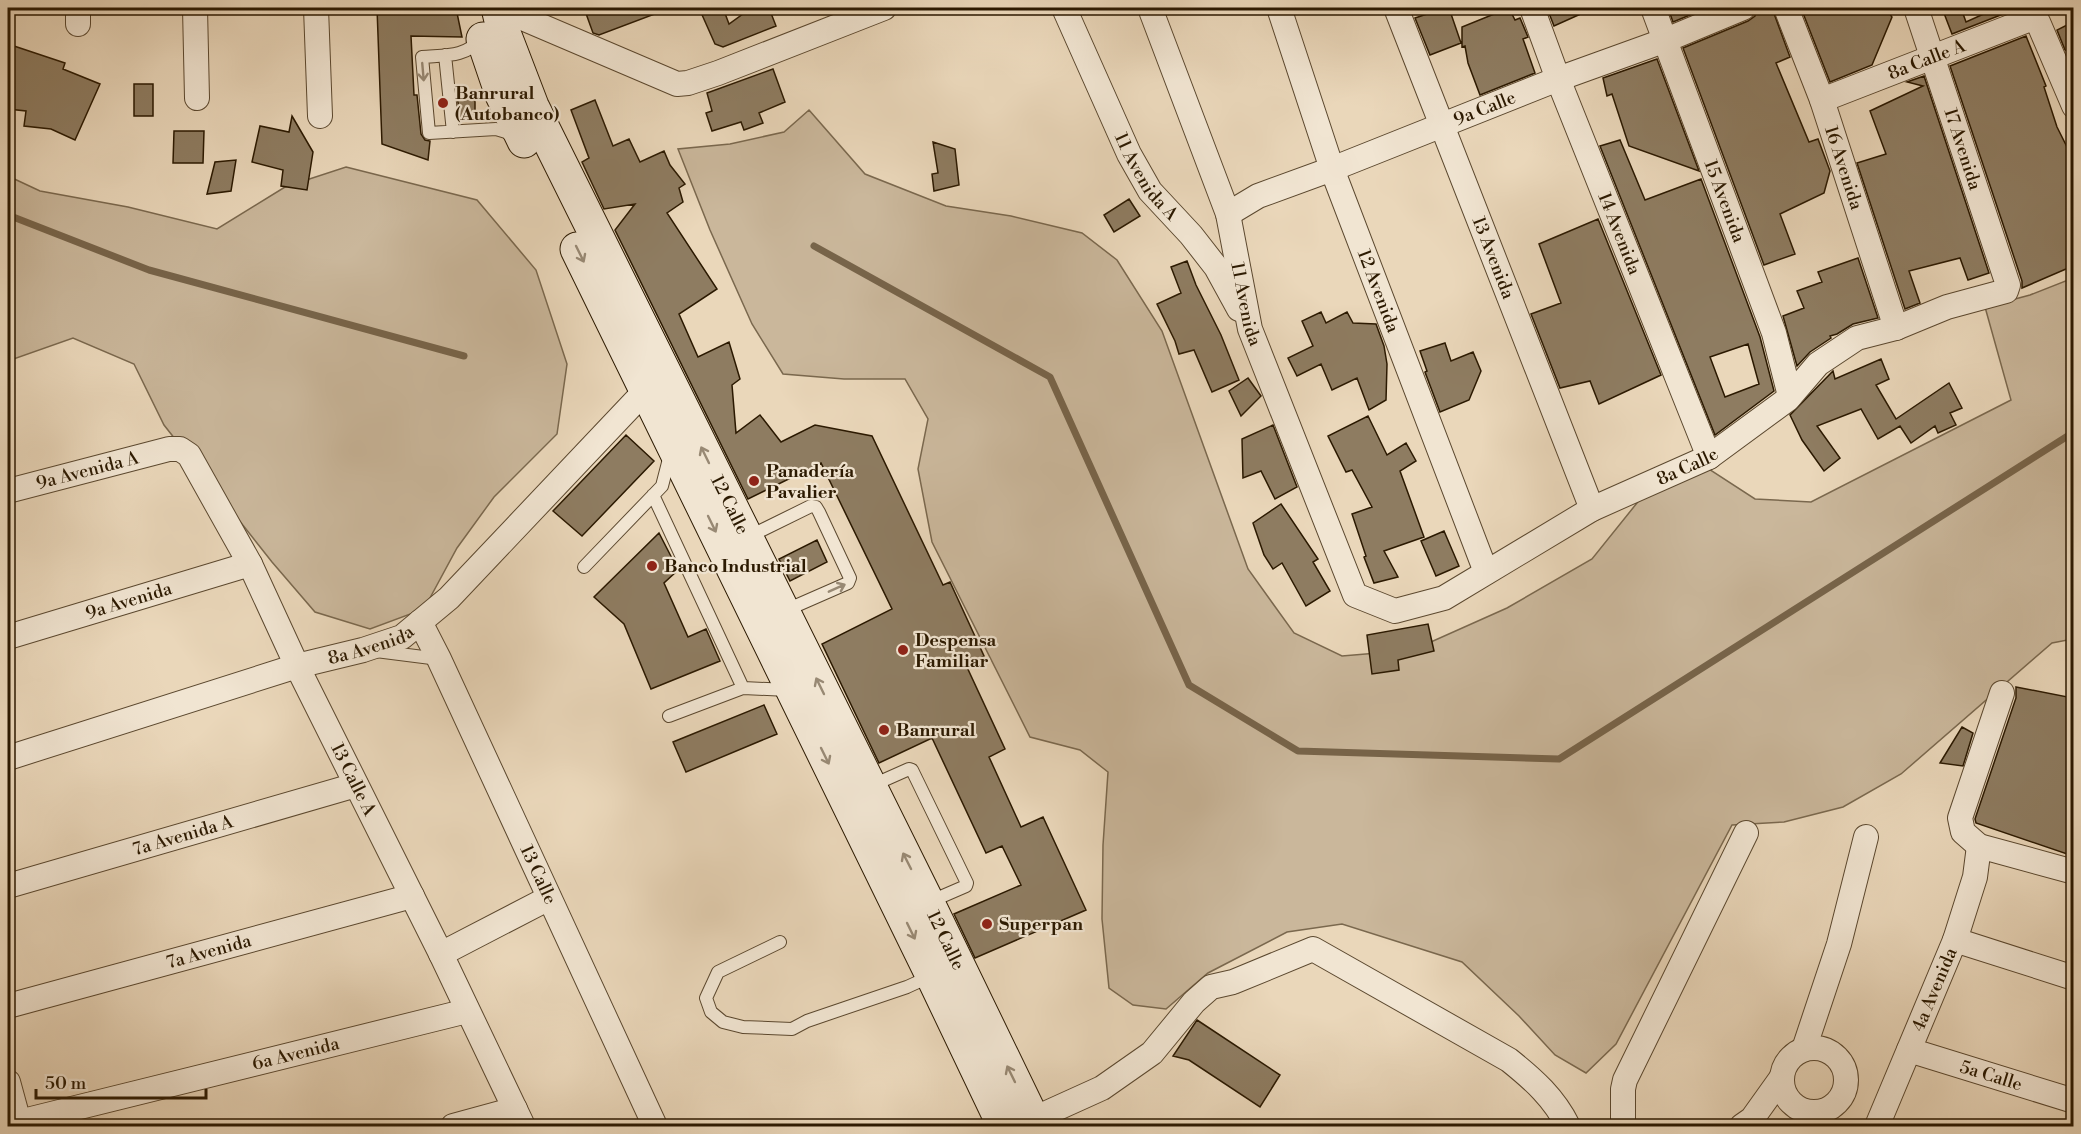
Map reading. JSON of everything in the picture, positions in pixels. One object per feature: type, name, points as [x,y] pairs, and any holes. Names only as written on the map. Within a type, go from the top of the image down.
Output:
[{"type":"main road","name":"12 Calle","points":[[489,17],[502,95],[528,149],[932,975],[1023,1125]]},
{"type":"main road","name":"12 Calle","points":[[489,17],[928,903],[1023,1125]]},
{"type":"street","points":[[195,8],[197,98]]},
{"type":"street","points":[[316,8],[320,116]]},
{"type":"street","points":[[489,17],[520,17],[677,84],[688,83],[718,72],[884,8]]},
{"type":"street","name":"11 Avenida A","points":[[1064,8],[1129,154],[1150,191],[1191,235],[1216,267],[1250,329]]},
{"type":"street","name":"11 Avenida","points":[[1150,8],[1228,214],[1250,329],[1355,595]]},
{"type":"street","name":"12 Avenida","points":[[1280,8],[1332,169],[1486,572]]},
{"type":"street","name":"13 Avenida","points":[[1396,8],[1592,509]]},
{"type":"street","name":"14 Avenida","points":[[1532,8],[1558,79],[1709,457]]},
{"type":"street","name":"15 Avenida","points":[[1653,8],[1774,333],[1790,396]]},
{"type":"street","name":"9a Calle","points":[[1228,214],[1258,196],[1558,79],[1666,40],[1743,8]]},
{"type":"street","name":"16 Avenida","points":[[1786,8],[1822,100],[1896,328]]},
{"type":"street","name":"17 Avenida","points":[[1916,8],[2008,285],[2006,291]]},
{"type":"street","name":"8a Calle A","points":[[1822,100],[2033,18],[2038,22],[2073,106]]},
{"type":"street","name":"8a Calle","points":[[1355,595],[1395,611],[1444,598],[1592,509],[1709,457],[1788,399],[1818,364],[1857,338],[1896,328],[1947,308],[2006,291]]},
{"type":"street","name":"8a Avenida","points":[[8,758],[297,666],[363,650],[402,637],[449,598],[646,390]]},
{"type":"street","name":"9a Avenida A","points":[[8,491],[169,449]]},
{"type":"street","name":"13 Calle A","points":[[169,449],[180,449],[189,455],[250,564],[297,666],[441,954],[519,1118]]},
{"type":"street","name":"9a Avenida","points":[[8,637],[250,564]]},
{"type":"street","name":"13 Calle","points":[[420,622],[655,1126]]},
{"type":"street","points":[[2002,693],[1960,818],[1963,832],[1979,846],[2073,872]]},
{"type":"street","name":"7a Avenida A","points":[[8,886],[356,785]]},
{"type":"street","points":[[1623,1126],[1622,1098],[1625,1080],[1746,833]]},
{"type":"street","points":[[1804,1049],[1839,944],[1866,837]]},
{"type":"street","name":"4a Avenida","points":[[1877,1126],[1955,940],[1975,877],[1979,846]]},
{"type":"street","name":"7a Avenida","points":[[8,1006],[412,896]]},
{"type":"street","points":[[441,954],[549,898]]},
{"type":"street","points":[[1955,940],[2073,978]]},
{"type":"street","points":[[1023,1125],[1102,1088],[1152,1053],[1194,1002],[1211,987],[1233,982],[1313,949],[1509,1060],[1535,1080],[1546,1092],[1568,1126]]},
{"type":"street","name":"6a Avenida","points":[[20,1124],[468,1011]]},
{"type":"street","points":[[1742,1126],[1752,1119],[1782,1077],[1789,1060],[1804,1049],[1814,1047],[1824,1048],[1839,1059],[1844,1068],[1846,1087],[1842,1096],[1819,1126]]},
{"type":"street","name":"5a Calle","points":[[1909,1050],[2073,1101]]},
{"type":"street","points":[[1782,1077],[1786,1095],[1804,1111],[1821,1111],[1836,1103]]},
{"type":"street","points":[[8,1082],[20,1124]]},
{"type":"street","points":[[453,1126],[519,1118]]},
{"type":"lane","points":[[489,17],[472,49],[465,52],[422,57],[429,133],[499,130],[510,134],[528,149]]},
{"type":"lane","points":[[445,55],[453,132]]},
{"type":"lane","points":[[584,567],[662,486],[673,445]]},
{"type":"lane","points":[[652,495],[743,688]]},
{"type":"lane","points":[[746,537],[812,506],[816,507],[819,512],[850,578],[848,583],[783,612]]},
{"type":"lane","points":[[363,650],[439,659]]},
{"type":"lane","points":[[669,716],[743,688],[793,690]]},
{"type":"lane","points":[[870,787],[909,769],[912,770],[968,883],[928,903]]},
{"type":"lane","points":[[780,942],[718,972],[706,998],[711,1012],[723,1022],[743,1027],[792,1029],[807,1021],[907,987],[932,975]]},
{"type":"shaded area","points":[[809,110],[865,174],[946,206],[1011,216],[1082,233],[1117,260],[1162,331],[1248,569],[1294,633],[1342,656],[1413,650],[1507,608],[1592,559],[1645,493],[1709,469],[1755,499],[1811,502],[2011,400],[1985,307],[2030,295],[2073,278],[2073,639],[2052,643],[1901,774],[1843,807],[1784,822],[1732,825],[1616,1044],[1586,1073],[1555,1055],[1519,1016],[1462,962],[1342,924],[1287,932],[1208,973],[1166,1009],[1133,1005],[1109,988],[1102,919],[1103,845],[1108,772],[1080,750],[1030,737],[932,542],[918,469],[928,419],[905,379],[844,379],[783,374],[752,324],[710,230],[678,149],[730,144],[784,132]]},
{"type":"shaded area","points":[[346,167],[477,200],[536,270],[567,364],[557,434],[494,497],[457,548],[424,609],[370,629],[315,612],[272,562],[164,425],[134,364],[73,338],[8,361],[8,176],[40,191],[128,207],[217,229],[285,187]]},
{"type":"building","points":[[377,8],[456,8],[462,37],[411,36],[414,95],[417,95],[421,134],[425,140],[430,141],[428,160],[382,144]]},
{"type":"building","points":[[584,8],[668,9],[599,35],[593,33]]},
{"type":"building","points":[[699,8],[723,8],[729,24],[743,14],[769,8],[776,26],[723,47],[715,44]]},
{"type":"building","points":[[1449,8],[1461,43],[1430,55],[1415,18]]},
{"type":"building","points":[[1509,8],[1515,20],[1520,18],[1528,37],[1523,39],[1535,73],[1480,95],[1468,63],[1465,46],[1462,47],[1462,27]]},
{"type":"building","points":[[1547,8],[1594,8],[1554,26]]},
{"type":"building","points":[[1668,8],[1707,8],[1673,22]]},
{"type":"building","points":[[1757,8],[1772,8],[1790,57],[1776,63],[1809,142],[1818,139],[1830,171],[1824,193],[1780,214],[1795,254],[1764,265],[1683,48],[1748,21],[1755,16]]},
{"type":"building","points":[[1801,8],[1886,8],[1892,17],[1872,65],[1830,82]]},
{"type":"building","points":[[1942,8],[1961,8],[1966,22],[1997,8],[2011,8],[2011,11],[1952,34]]},
{"type":"building","points":[[2073,22],[2073,53],[2065,50],[2057,30]]},
{"type":"building","points":[[2026,36],[2046,86],[2044,87],[2057,127],[2073,159],[2073,266],[2022,288],[2022,281],[1950,66]]},
{"type":"building","points":[[8,44],[65,63],[63,69],[100,84],[75,140],[51,129],[24,126],[26,111],[8,109]]},
{"type":"building","points":[[1657,59],[1699,171],[1629,146],[1612,94],[1607,96],[1603,78]]},
{"type":"building","points":[[773,69],[785,102],[759,113],[763,123],[744,130],[741,122],[712,131],[706,113],[712,111],[707,93]]},
{"type":"building","points":[[1924,76],[1989,273],[1968,280],[1960,258],[1909,271],[1920,303],[1905,309],[1857,163],[1886,154],[1870,111],[1923,86],[1907,82]]},
{"type":"building","points":[[134,84],[153,84],[153,116],[134,116]]},
{"type":"building","points":[[475,94],[475,118],[460,118],[457,95]]},
{"type":"building","points":[[595,100],[613,146],[629,139],[640,162],[664,151],[670,165],[685,184],[679,188],[683,202],[667,213],[717,289],[679,314],[698,357],[729,342],[740,379],[732,385],[736,433],[760,415],[781,442],[815,425],[872,436],[943,585],[950,582],[984,656],[966,665],[1005,749],[989,757],[1021,827],[1043,817],[1086,910],[975,958],[954,914],[1021,885],[1002,846],[986,853],[932,738],[879,763],[822,644],[892,609],[821,463],[748,499],[615,230],[635,204],[604,209],[582,162],[589,158],[571,110]]},
{"type":"building","points":[[292,116],[313,152],[307,190],[281,186],[283,170],[252,162],[260,126],[289,132]]},
{"type":"building","points":[[174,131],[204,131],[203,163],[173,163]]},
{"type":"building","points":[[1620,140],[1645,200],[1701,179],[1760,337],[1774,391],[1715,435],[1600,146]],"holes":[[[1748,344],[1759,384],[1725,397],[1710,357]]]},
{"type":"building","points":[[933,142],[955,149],[959,185],[934,191],[932,174],[938,173]]},
{"type":"building","points":[[236,160],[231,191],[207,194],[215,162]]},
{"type":"building","points":[[1129,199],[1140,216],[1114,232],[1104,215]]},
{"type":"building","points":[[1598,219],[1661,375],[1599,404],[1590,381],[1560,388],[1531,314],[1561,303],[1539,244]]},
{"type":"building","points":[[1858,258],[1878,318],[1853,324],[1830,336],[1831,338],[1810,352],[1797,366],[1783,316],[1804,308],[1797,291],[1822,282],[1818,272]]},
{"type":"building","points":[[1187,261],[1239,380],[1212,392],[1194,350],[1179,354],[1157,304],[1181,293],[1171,267]]},
{"type":"building","points":[[1321,312],[1326,323],[1347,312],[1353,323],[1376,324],[1384,346],[1387,364],[1386,400],[1369,410],[1357,378],[1332,390],[1321,364],[1297,376],[1288,358],[1313,346],[1302,321]]},
{"type":"building","points":[[1445,343],[1451,361],[1473,352],[1481,371],[1469,400],[1440,412],[1420,351]]},
{"type":"building","points":[[1881,359],[1889,379],[1876,385],[1896,419],[1949,383],[1962,408],[1950,413],[1956,425],[1938,433],[1935,426],[1911,443],[1900,426],[1878,439],[1861,409],[1817,426],[1840,458],[1824,471],[1802,440],[1790,415],[1833,371],[1835,379]]},
{"type":"building","points":[[1248,378],[1261,396],[1241,416],[1229,391]]},
{"type":"building","points":[[1368,416],[1387,455],[1406,443],[1416,461],[1400,471],[1424,537],[1384,551],[1398,577],[1374,583],[1352,514],[1372,507],[1352,470],[1346,472],[1328,436]]},
{"type":"building","points":[[1273,425],[1297,487],[1275,499],[1261,471],[1243,478],[1242,439]]},
{"type":"building","points":[[626,435],[654,461],[582,536],[553,511]]},
{"type":"building","points":[[1281,504],[1318,559],[1313,562],[1330,591],[1306,606],[1282,563],[1273,569],[1264,555],[1253,523]]},
{"type":"building","points":[[1444,531],[1459,566],[1436,576],[1421,541]]},
{"type":"building","points":[[659,533],[678,570],[664,583],[688,637],[706,629],[720,661],[651,689],[624,624],[594,597]]},
{"type":"building","points":[[817,540],[827,562],[790,581],[779,559]]},
{"type":"building","points":[[1428,624],[1434,651],[1398,660],[1399,670],[1372,674],[1367,635]]},
{"type":"building","points":[[2016,687],[2073,698],[2073,856],[1976,823],[1975,819],[2016,698]]},
{"type":"building","points":[[764,705],[777,734],[686,772],[673,742]]},
{"type":"building","points":[[1962,727],[1973,733],[1963,766],[1940,763]]},
{"type":"building","points":[[1197,1020],[1280,1075],[1260,1107],[1189,1060],[1173,1056]]},
{"type":"waterway","points":[[8,215],[149,270],[464,356]]},
{"type":"waterway","points":[[814,246],[1050,377],[1189,685],[1298,751],[1559,759],[2074,432]]},
{"type":"place","name":"Banrural (Autobanco)","points":[[443,103]]},
{"type":"place","name":"Panadería Pavalier","points":[[754,481]]},
{"type":"place","name":"Banco Industrial","points":[[652,566]]},
{"type":"place","name":"Despensa Familiar","points":[[903,650]]},
{"type":"place","name":"Banrural","points":[[884,730]]},
{"type":"place","name":"Superpan","points":[[987,924]]}]
